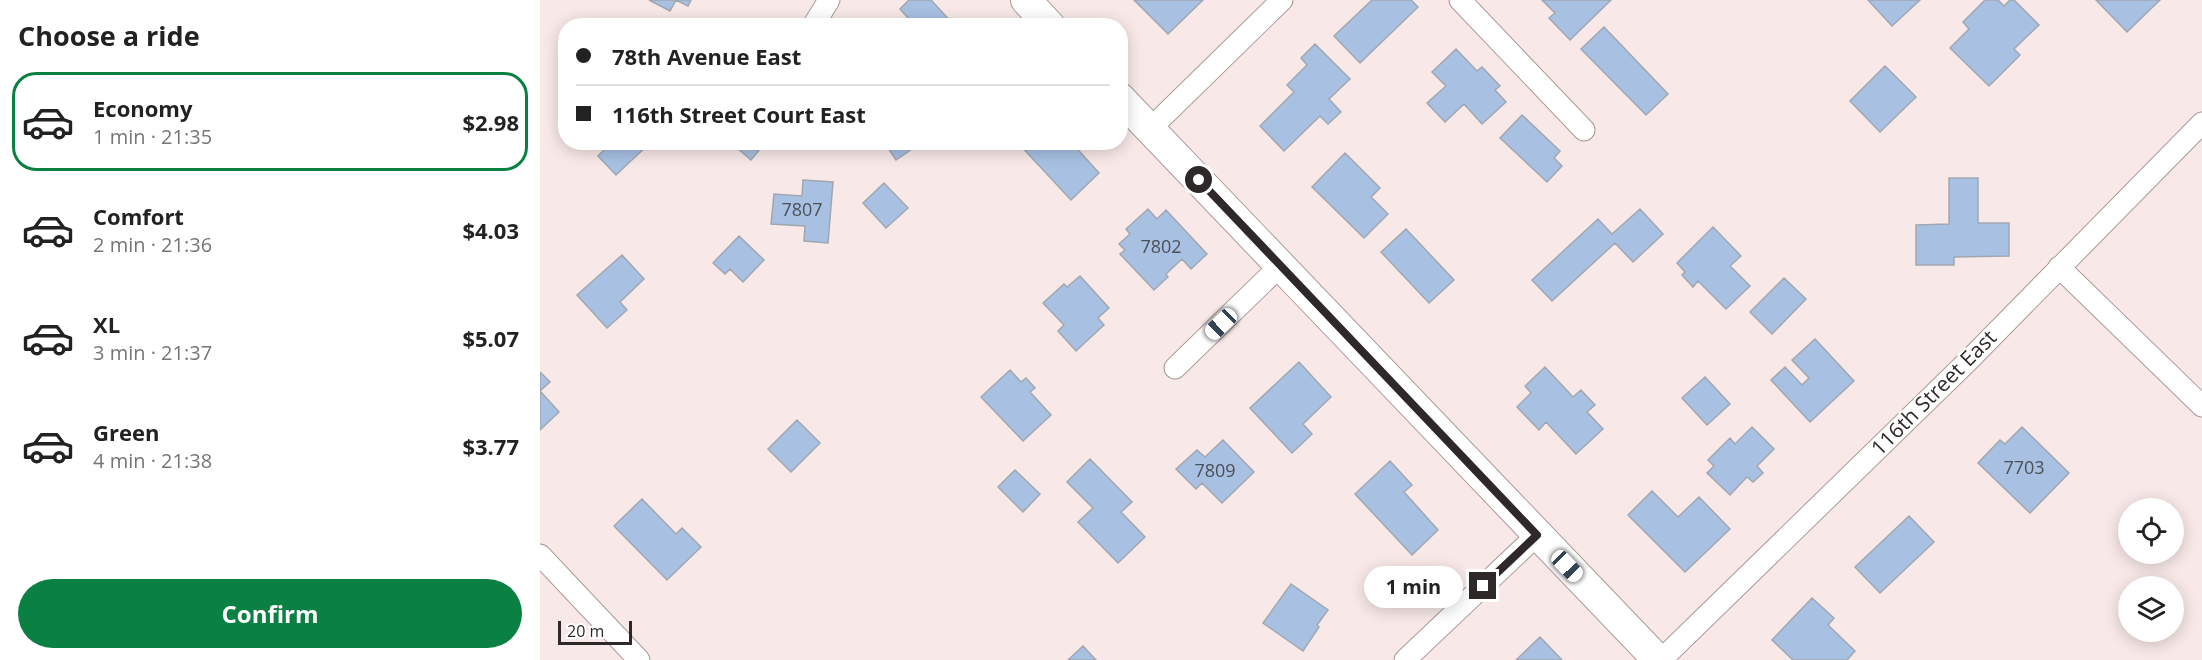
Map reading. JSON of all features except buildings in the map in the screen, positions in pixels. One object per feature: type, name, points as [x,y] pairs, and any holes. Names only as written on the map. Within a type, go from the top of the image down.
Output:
[{"type":"street","points":[[818,18],[829,0]]},
{"type":"street","points":[[1026,0],[1043,18]]},
{"type":"street","points":[[1149,129],[1282,0]]},
{"type":"street","points":[[1460,0],[1584,130]]},
{"type":"street","points":[[1128,107],[1537,535],[1660,660]]},
{"type":"street","name":"116th Street East","points":[[1660,660],[1970,359],[2202,123]]},
{"type":"street","points":[[1175,368],[1281,265]]},
{"type":"street","points":[[2059,267],[2202,406]]},
{"type":"street","points":[[1405,660],[1537,535]]},
{"type":"street","points":[[540,555],[639,660]]},
{"type":"route","points":[[1199,180],[1537,535],[1483,586]]}]
